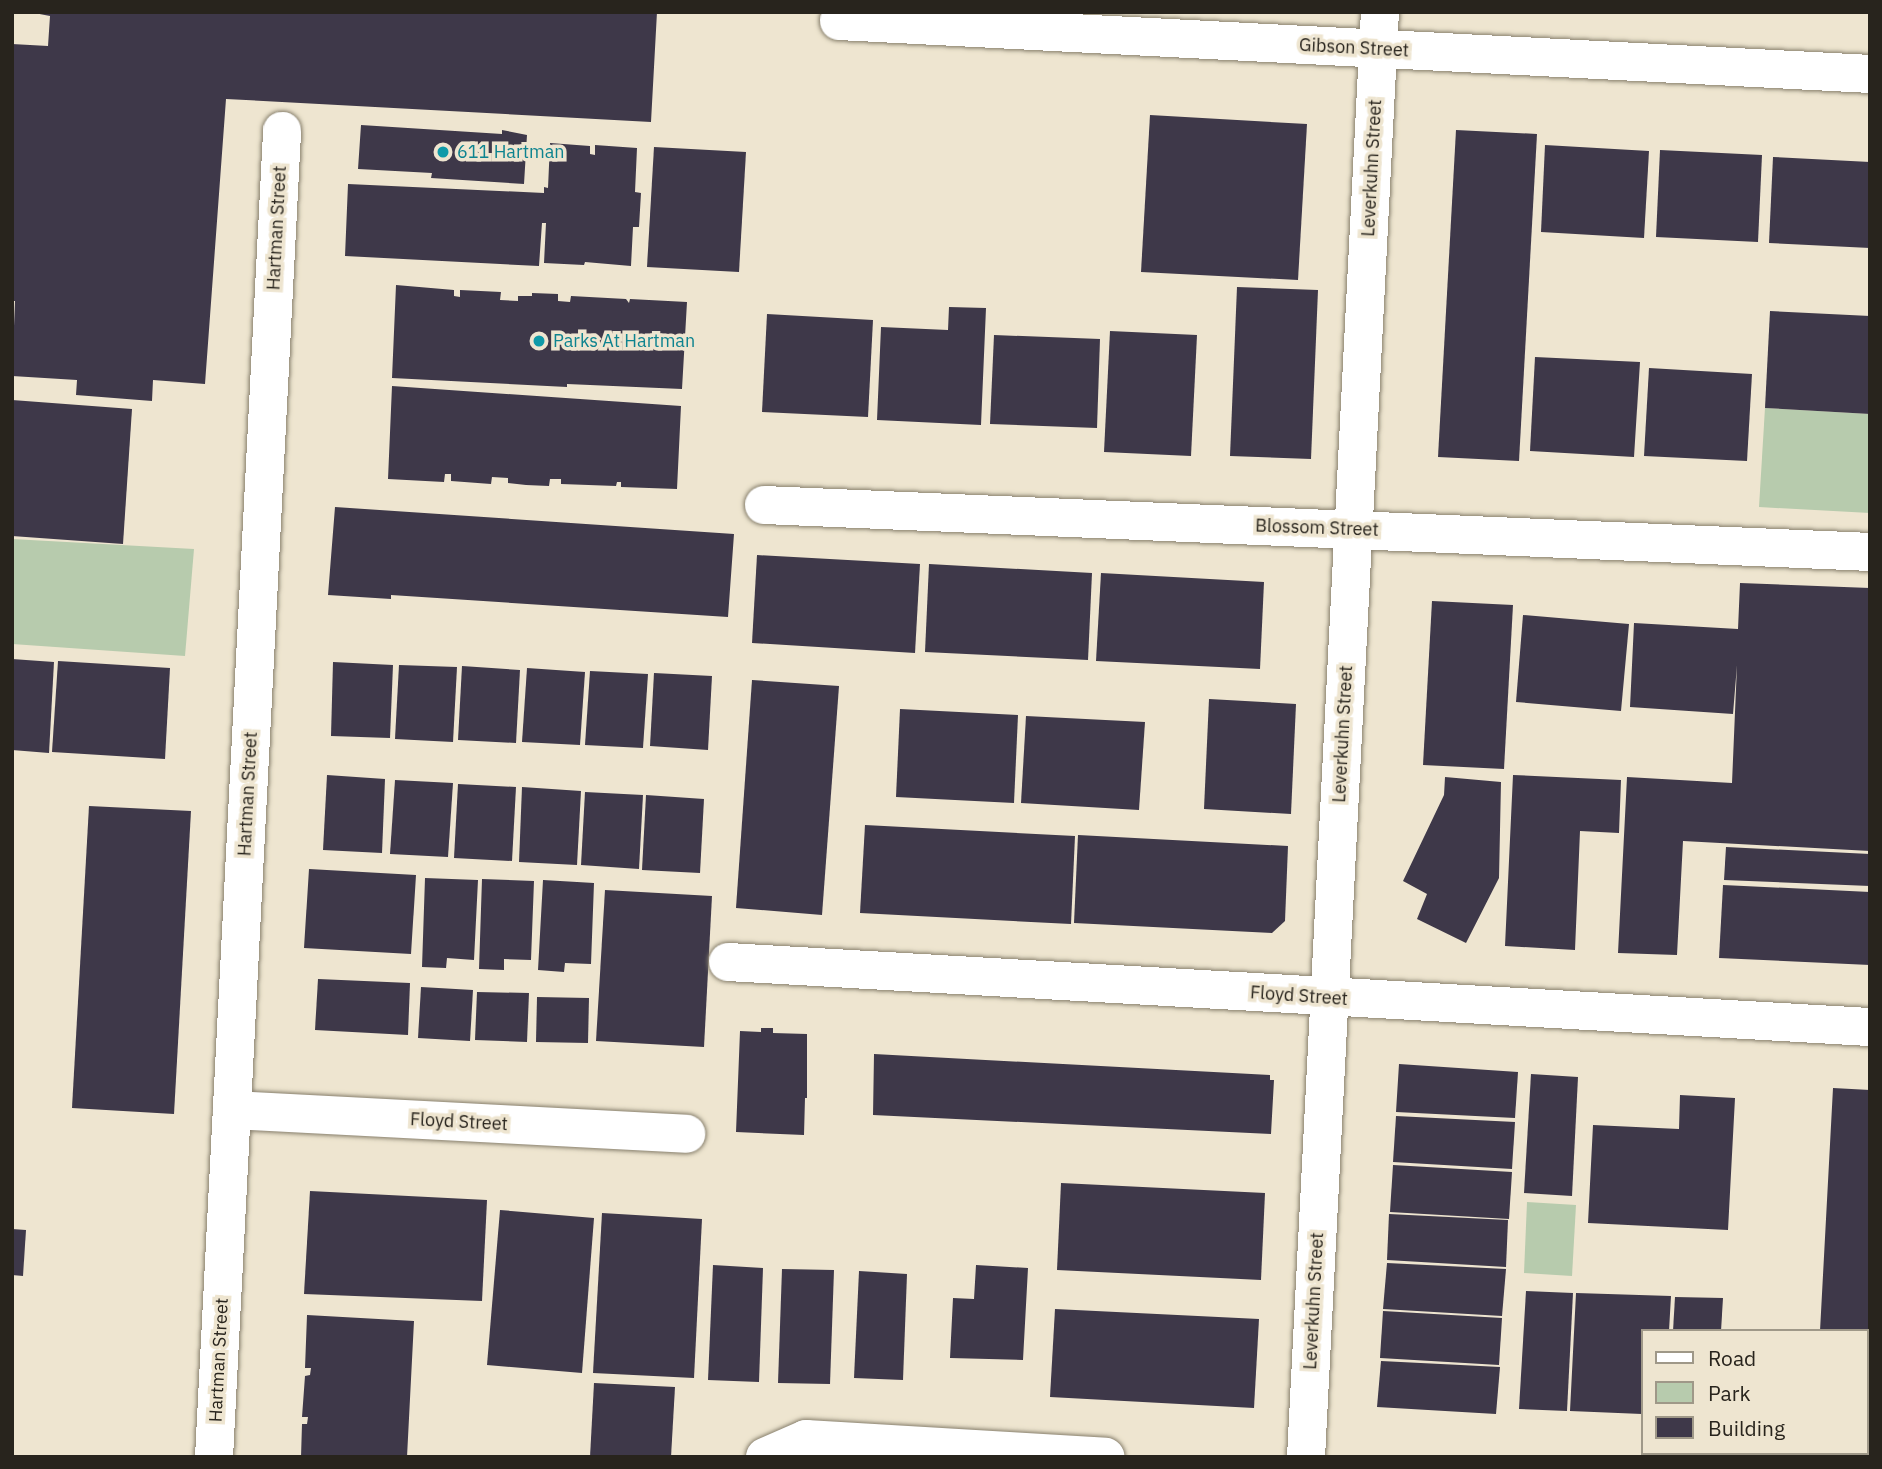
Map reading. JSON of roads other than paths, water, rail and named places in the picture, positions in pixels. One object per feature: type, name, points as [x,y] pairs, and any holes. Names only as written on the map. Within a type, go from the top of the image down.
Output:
[{"type":"street","name":"Leverkuhn Street","points":[[1306,1457],[1380,12]]},
{"type":"street","name":"Gibson Street","points":[[839,21],[1870,74]]},
{"type":"street","name":"Hartman Street","points":[[214,1457],[282,131]]},
{"type":"street","name":"Blossom Street","points":[[764,505],[1870,552]]},
{"type":"street","name":"Floyd Street","points":[[728,962],[1870,1027]]},
{"type":"street","name":"Floyd Street","points":[[232,1110],[686,1134]]},
{"type":"street","points":[[765,1457],[806,1439],[1105,1457]]},
{"type":"place","name":"611 Hartman","points":[[443,152]]},
{"type":"place","name":"Parks At Hartman","points":[[539,341]]}]
